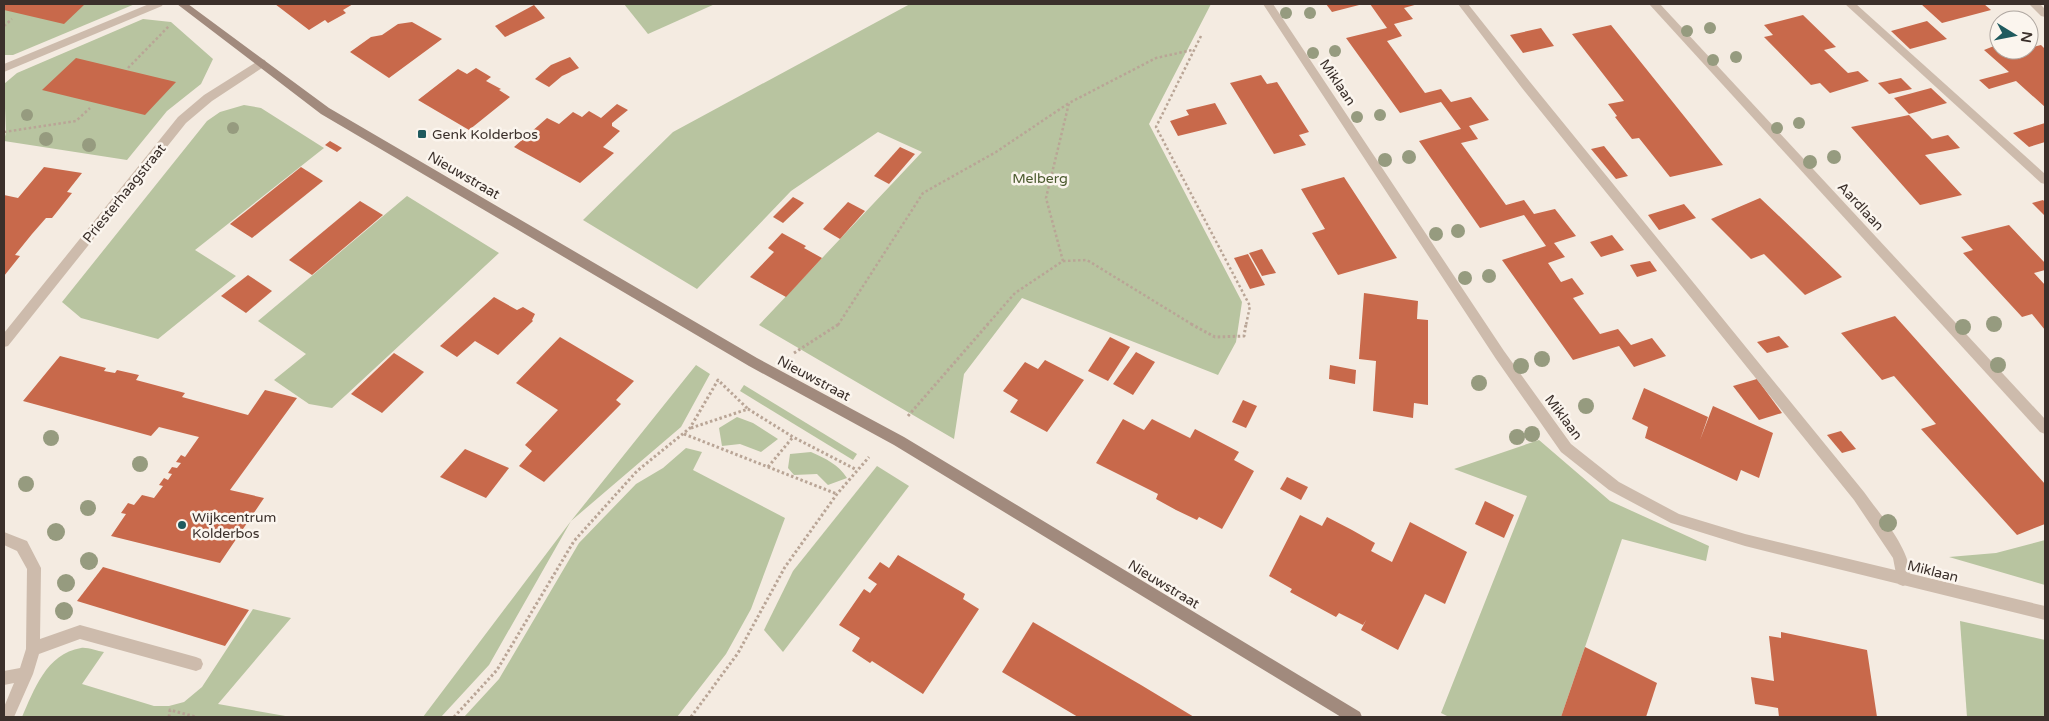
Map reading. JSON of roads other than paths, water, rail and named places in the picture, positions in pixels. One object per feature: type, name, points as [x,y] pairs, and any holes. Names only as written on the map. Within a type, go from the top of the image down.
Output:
[{"type":"street","points":[[4,68],[158,4]]},
{"type":"street","name":"Nieuwstraat","points":[[182,4],[324,111],[753,362],[899,441],[1355,717]]},
{"type":"street","name":"Miklaan","points":[[1268,4],[1500,355],[1566,448],[1614,486],[1676,519],[1745,540],[2045,613]]},
{"type":"street","points":[[1463,4],[1526,85],[1859,496],[1900,556],[1903,579]]},
{"type":"street","name":"Aardlaan","points":[[1654,4],[2045,428]]},
{"type":"street","points":[[1850,4],[2045,180]]},
{"type":"street","points":[[2034,4],[2045,14]]},
{"type":"street","name":"Priesterhaagstraat","points":[[4,342],[182,120],[208,98],[261,63]]},
{"type":"street","points":[[4,538],[22,546],[34,568],[33,649],[26,674],[7,717]]},
{"type":"street","points":[[33,649],[80,632],[196,664]]},
{"type":"street","points":[[4,678],[26,674]]},
{"type":"place","name":"Genk Kolderbos","points":[[422,134]]},
{"type":"place","name":"Wijkcentrum Kolderbos","points":[[182,525]]},
{"type":"park label","name":"Melberg","points":[[1040,178]]}]
